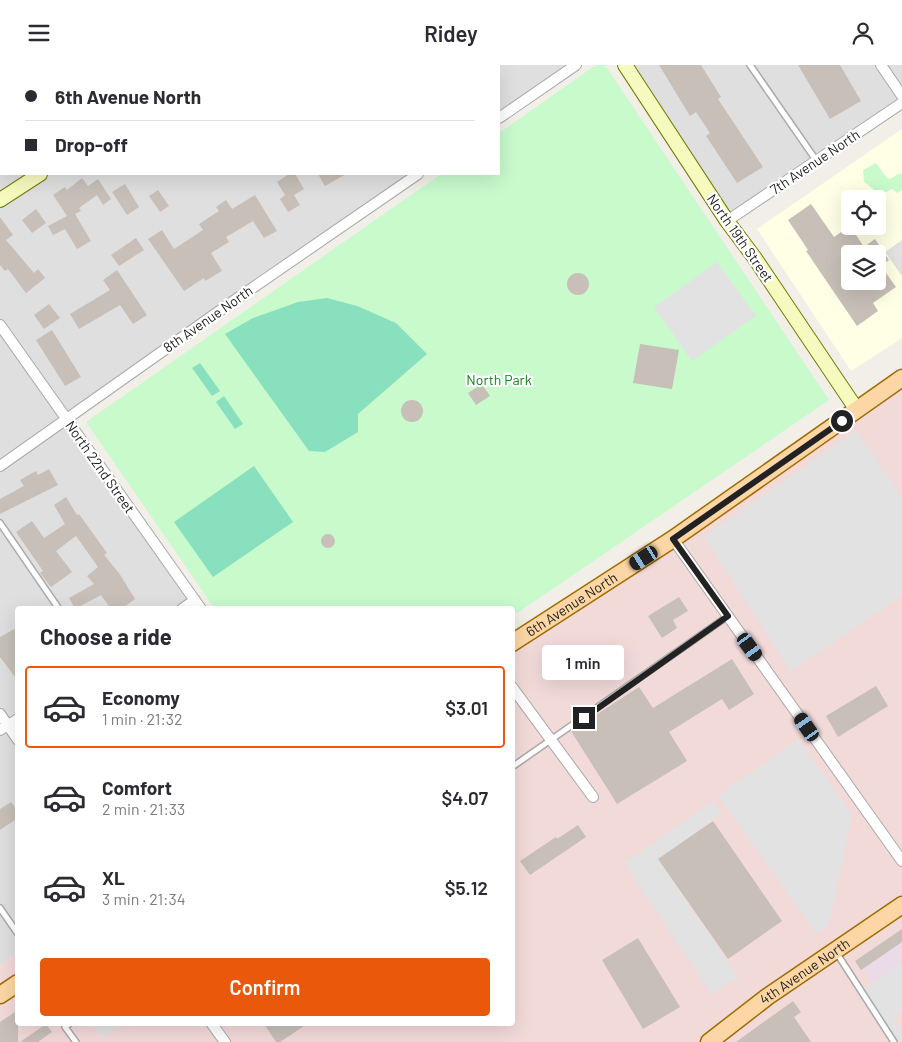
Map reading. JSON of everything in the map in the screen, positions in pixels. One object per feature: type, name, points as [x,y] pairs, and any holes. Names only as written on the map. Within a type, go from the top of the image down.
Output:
[{"type":"main road","name":"6th Avenue North","points":[[515,641],[673,539],[902,378]]},
{"type":"main road","name":"4th Avenue North","points":[[709,1042],[767,997],[902,905]]},
{"type":"main road","points":[[0,995],[15,985]]},
{"type":"street","points":[[500,117],[576,65]]},
{"type":"street","name":"North 19th Street","points":[[625,65],[727,221],[754,257],[857,410]]},
{"type":"street","points":[[881,65],[902,97]]},
{"type":"street","name":"7th Avenue North","points":[[727,221],[902,103]]},
{"type":"street","points":[[0,200],[38,175]]},
{"type":"street","name":"8th Avenue North","points":[[0,466],[417,175]]},
{"type":"street","name":"North 22nd Street","points":[[0,325],[198,604]]},
{"type":"street","points":[[673,539],[902,861]]},
{"type":"street","points":[[515,691],[593,797]]},
{"type":"street","points":[[0,714],[4,728],[15,737]]},
{"type":"street","points":[[4,728],[15,721]]},
{"type":"street","points":[[213,1026],[225,1042]]},
{"type":"lane","points":[[750,65],[817,161]]},
{"type":"lane","points":[[0,523],[57,606]]},
{"type":"lane","points":[[515,765],[552,741],[728,616]]},
{"type":"lane","points":[[0,908],[15,930]]},
{"type":"lane","points":[[835,951],[894,1042]]},
{"type":"lane","points":[[66,1026],[65,1027],[76,1042]]},
{"type":"shaded area","points":[[500,65],[577,65],[500,118]]},
{"type":"shaded area","points":[[625,65],[902,65],[902,103],[727,221]]},
{"type":"shaded area","points":[[902,129],[902,338],[851,371],[757,229]]},
{"type":"shaded area","points":[[0,175],[419,175],[67,420],[195,606],[15,606],[15,955],[0,966]]},
{"type":"shaded area","points":[[902,240],[902,276],[886,253],[886,251]]},
{"type":"shaded area","points":[[717,262],[756,316],[692,361],[654,307]]},
{"type":"shaded area","points":[[902,389],[902,1042],[0,1042],[0,966],[15,955],[15,1026],[515,1026],[515,646]]},
{"type":"shaded area","points":[[856,430],[902,497],[902,596],[791,671],[704,537]]},
{"type":"shaded area","points":[[798,739],[852,814],[829,925],[817,934],[718,796]]},
{"type":"shaded area","points":[[714,801],[722,813],[658,859],[738,977],[712,995],[624,863]]},
{"type":"shaded area","points":[[902,942],[902,963],[873,983],[863,969]]},
{"type":"shaded area","points":[[902,963],[902,1012],[893,1018],[902,1031],[902,1042],[898,1042],[863,990]]},
{"type":"shaded area","points":[[94,1026],[120,1026],[102,1038]]},
{"type":"green space","name":"North Park","points":[[596,65],[605,65],[829,400],[515,615],[515,606],[213,606],[86,422],[440,175],[500,175],[500,132]]},
{"type":"green space","points":[[876,163],[886,177],[890,179],[898,174],[902,174],[902,190],[897,193],[892,189],[886,192],[886,190],[874,190],[864,182],[863,170]]},
{"type":"green space","points":[[327,298],[357,306],[396,323],[427,354],[358,414],[358,432],[325,452],[309,451],[225,334],[253,318],[298,302]]},
{"type":"green space","points":[[200,363],[220,391],[212,396],[192,368]]},
{"type":"green space","points":[[224,396],[243,424],[235,429],[216,402]]},
{"type":"green space","points":[[254,466],[293,522],[213,577],[174,522]]},
{"type":"building","points":[[659,65],[701,65],[721,97],[718,99],[763,167],[737,183],[706,136],[710,133],[696,112],[690,116]]},
{"type":"building","points":[[798,65],[840,65],[861,101],[830,119]]},
{"type":"building","points":[[288,175],[296,175],[304,189],[294,195],[300,205],[288,212],[280,199],[285,195],[277,182]]},
{"type":"building","points":[[319,175],[344,175],[325,186]]},
{"type":"building","points":[[82,178],[88,186],[98,179],[111,199],[103,205],[97,195],[79,208],[81,211],[75,214],[91,241],[77,249],[65,229],[53,235],[48,226],[67,216],[53,195],[65,187],[67,190]]},
{"type":"building","points":[[125,184],[139,207],[127,215],[112,192]]},
{"type":"building","points":[[158,190],[169,206],[160,212],[149,196]]},
{"type":"building","points":[[255,195],[277,231],[264,238],[253,221],[226,237],[229,242],[211,253],[222,271],[205,281],[204,278],[184,291],[148,239],[162,230],[174,249],[203,230],[199,224],[219,211],[216,207],[226,200],[232,209]]},
{"type":"building","points":[[811,204],[834,237],[841,232],[841,235],[856,235],[863,245],[841,245],[841,290],[886,290],[886,273],[896,287],[873,303],[878,311],[857,326],[806,251],[808,250],[788,220]]},
{"type":"building","points":[[36,209],[46,223],[32,233],[22,220]]},
{"type":"building","points":[[0,217],[13,235],[6,240],[34,273],[38,269],[45,278],[26,293],[8,269],[5,271],[0,265]]},
{"type":"building","points":[[136,238],[144,250],[119,266],[111,255]]},
{"type":"building","points":[[875,239],[879,245],[867,245]]},
{"type":"building","points":[[117,270],[147,315],[133,324],[120,305],[79,329],[70,314],[110,290],[103,280]]},
{"type":"building","points":[[578,273],[586,276],[589,284],[586,292],[578,295],[570,292],[567,284],[570,276]]},
{"type":"building","points":[[49,304],[60,318],[44,329],[34,315]]},
{"type":"building","points":[[52,330],[81,377],[65,386],[36,340]]},
{"type":"building","points":[[640,344],[679,350],[672,389],[633,383]]},
{"type":"building","points":[[482,384],[490,396],[476,405],[468,393]]},
{"type":"building","points":[[412,400],[420,403],[423,411],[420,419],[412,422],[404,419],[401,411],[404,403]]},
{"type":"building","points":[[49,469],[58,485],[0,514],[0,499],[24,486],[20,480],[36,471],[38,475]]},
{"type":"building","points":[[66,497],[77,515],[79,514],[107,553],[104,555],[119,573],[135,599],[125,606],[109,606],[101,595],[81,606],[73,606],[69,598],[94,584],[87,576],[98,567],[76,536],[56,551],[72,572],[51,587],[40,573],[43,571],[16,532],[32,521],[44,538],[65,524],[54,505]]},
{"type":"building","points":[[325,534],[331,534],[335,541],[331,548],[325,548],[321,544],[321,538]]},
{"type":"building","points":[[679,597],[688,611],[673,620],[677,628],[662,638],[648,616]]},
{"type":"building","points":[[15,629],[15,677],[0,657],[0,637]]},
{"type":"building","points":[[732,659],[754,694],[729,710],[722,699],[669,732],[687,761],[617,804],[571,731],[639,687],[653,708]]},
{"type":"building","points":[[876,686],[888,706],[838,737],[826,716]]},
{"type":"building","points":[[11,802],[15,807],[15,820],[0,830],[0,809]]},
{"type":"building","points":[[713,821],[782,921],[728,959],[658,859]]},
{"type":"building","points":[[578,825],[586,837],[530,875],[520,861]]},
{"type":"building","points":[[902,929],[902,942],[861,970],[855,961]]},
{"type":"building","points":[[638,938],[680,1007],[643,1029],[602,960]]},
{"type":"building","points":[[793,1001],[801,1012],[794,1017],[811,1042],[736,1042]]},
{"type":"building","points":[[15,1012],[15,1026],[18,1026],[18,1042],[0,1042],[0,1022]]},
{"type":"building","points":[[43,1026],[48,1026],[52,1032],[38,1042],[20,1042]]},
{"type":"building","points":[[265,1026],[304,1026],[280,1042],[276,1042]]},
{"type":"route","points":[[584,718],[728,616],[673,539],[842,421]]}]
